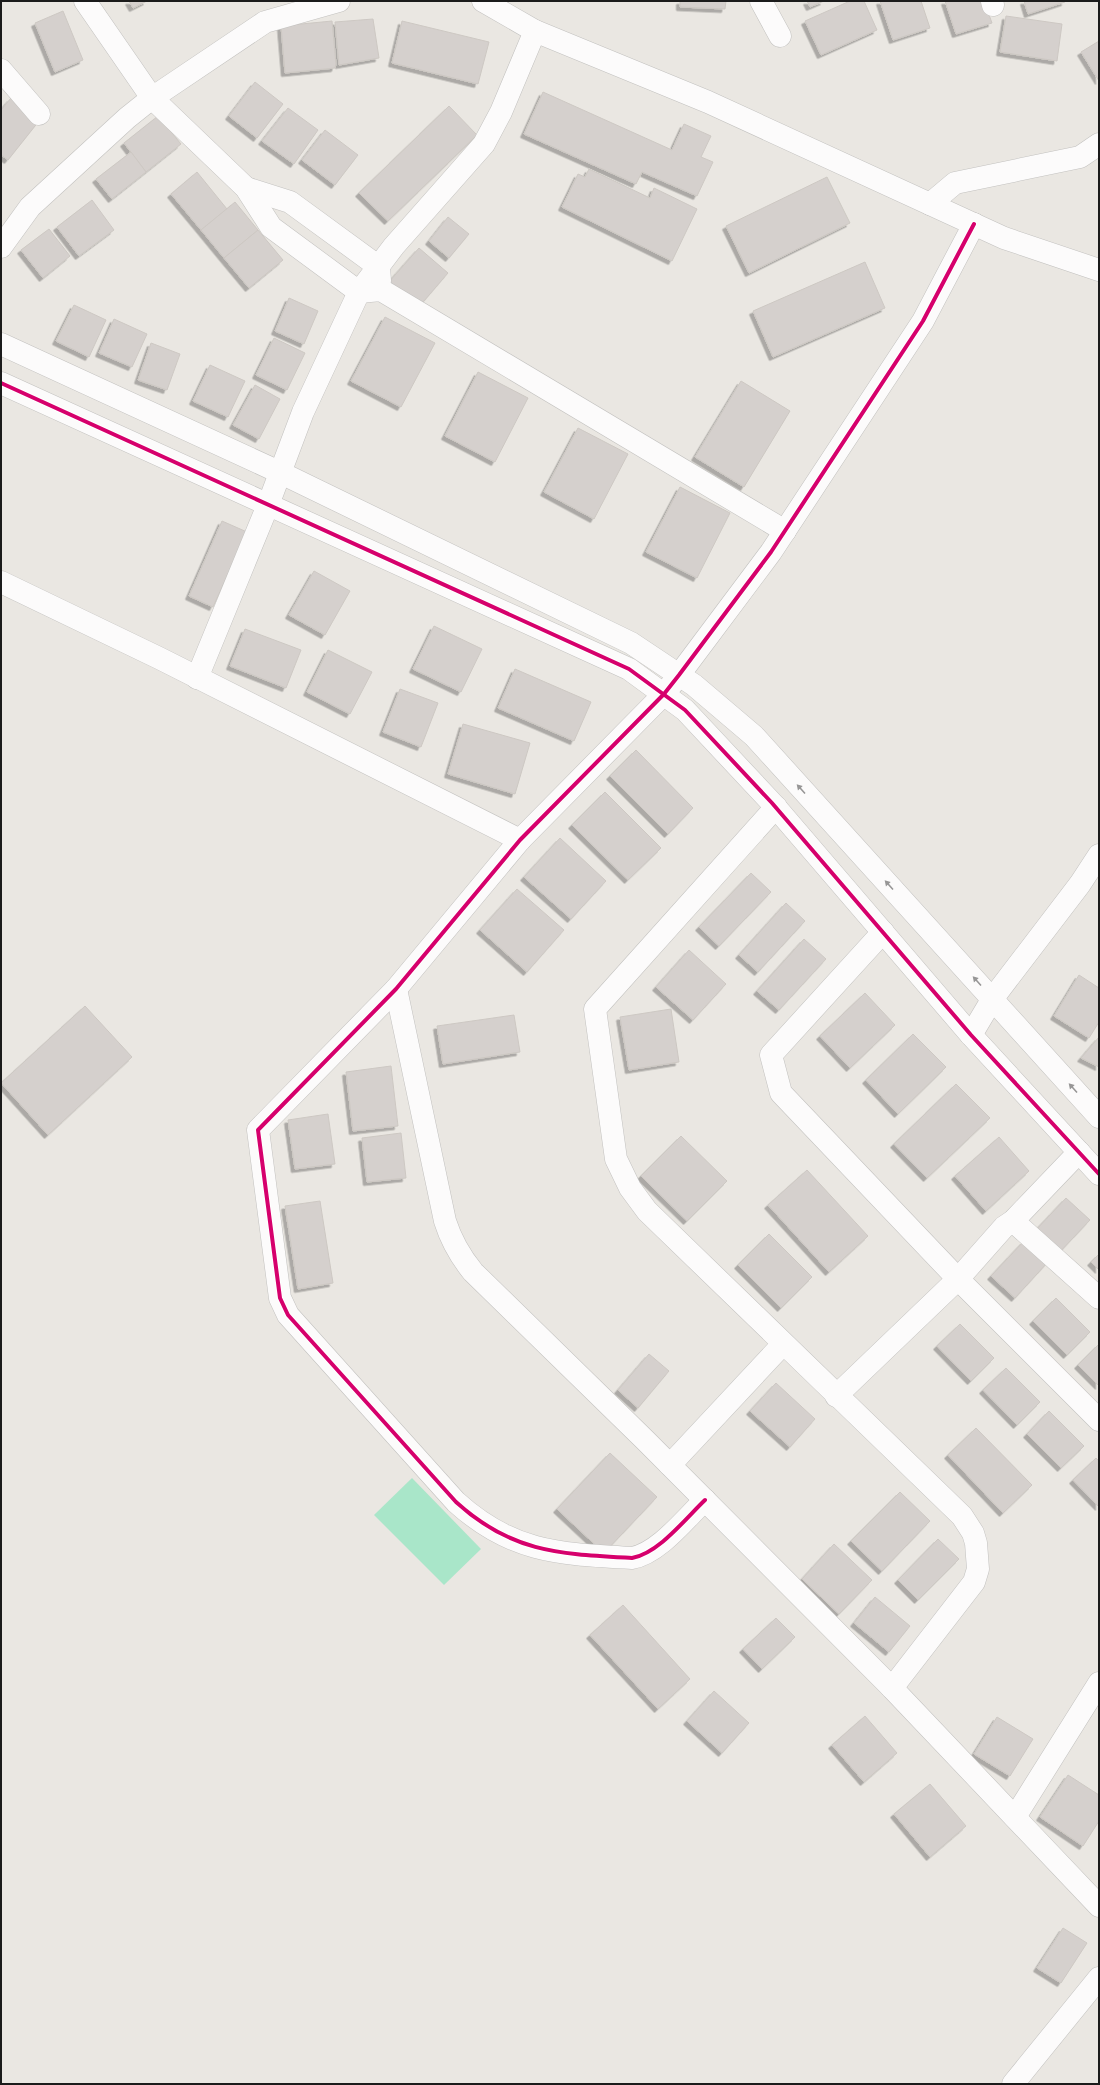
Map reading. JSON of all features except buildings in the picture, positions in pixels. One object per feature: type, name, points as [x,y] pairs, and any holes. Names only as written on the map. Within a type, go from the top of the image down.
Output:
[{"type":"street","points":[[85,1],[152,98],[246,188],[271,227],[359,292],[381,290],[785,531]]},
{"type":"street","points":[[1,247],[10,218],[30,207],[152,98],[265,22],[339,1]]},
{"type":"street","points":[[483,1],[535,31],[708,102],[1004,238],[1099,270]]},
{"type":"street","points":[[761,1],[780,36]]},
{"type":"street","points":[[198,678],[268,505],[303,412],[359,292],[414,223],[484,144],[501,112],[535,31]]},
{"type":"street","points":[[1,70],[39,114]]},
{"type":"street","points":[[930,204],[955,183],[1080,157],[1099,144]]},
{"type":"street","points":[[246,188],[290,202],[379,267],[381,290]]},
{"type":"street","points":[[704,1500],[653,1550],[640,1556],[623,1558],[550,1551],[517,1542],[485,1526],[456,1502],[288,1315],[280,1298],[258,1130],[396,989],[520,840],[664,694],[785,531],[923,321],[974,224]]},
{"type":"street","points":[[1,344],[280,472],[631,643],[694,685],[754,736],[993,998],[1099,1117]]},
{"type":"street","points":[[1,383],[629,669],[664,694],[685,710],[776,807],[971,1035],[1099,1174]]},
{"type":"street","points":[[1,582],[198,678],[520,840]]},
{"type":"street","points":[[776,807],[595,1009],[616,1159],[630,1188],[647,1211],[836,1396],[962,1516],[973,1533],[978,1556],[974,1582],[892,1688]]},
{"type":"street","points":[[971,1035],[993,998],[1080,884],[1099,855]]},
{"type":"street","points":[[883,932],[772,1055],[781,1093],[958,1279],[1099,1420]]},
{"type":"street","points":[[396,989],[445,1221],[456,1248],[473,1272],[670,1465],[892,1688],[1099,1906]]},
{"type":"street","points":[[836,1396],[958,1279],[1004,1227],[1013,1221],[1079,1152]]},
{"type":"street","points":[[1013,1221],[1099,1298]]},
{"type":"street","points":[[670,1465],[783,1344]]},
{"type":"street","points":[[1015,1817],[1099,1683]]},
{"type":"street","points":[[1013,2084],[1093,1986]]},
{"type":"green space","points":[[412,1478],[481,1549],[444,1585],[374,1515]]},
{"type":"cycle path","points":[[705,1500],[671,1534],[652,1550],[632,1558],[582,1555],[538,1548],[497,1532],[477,1519],[456,1502],[288,1315],[280,1298],[258,1130],[396,989],[520,840],[664,694],[771,552],[923,321],[974,224]]},
{"type":"cycle path","points":[[1,383],[629,669],[685,710],[772,803],[971,1035],[1099,1174]]}]
